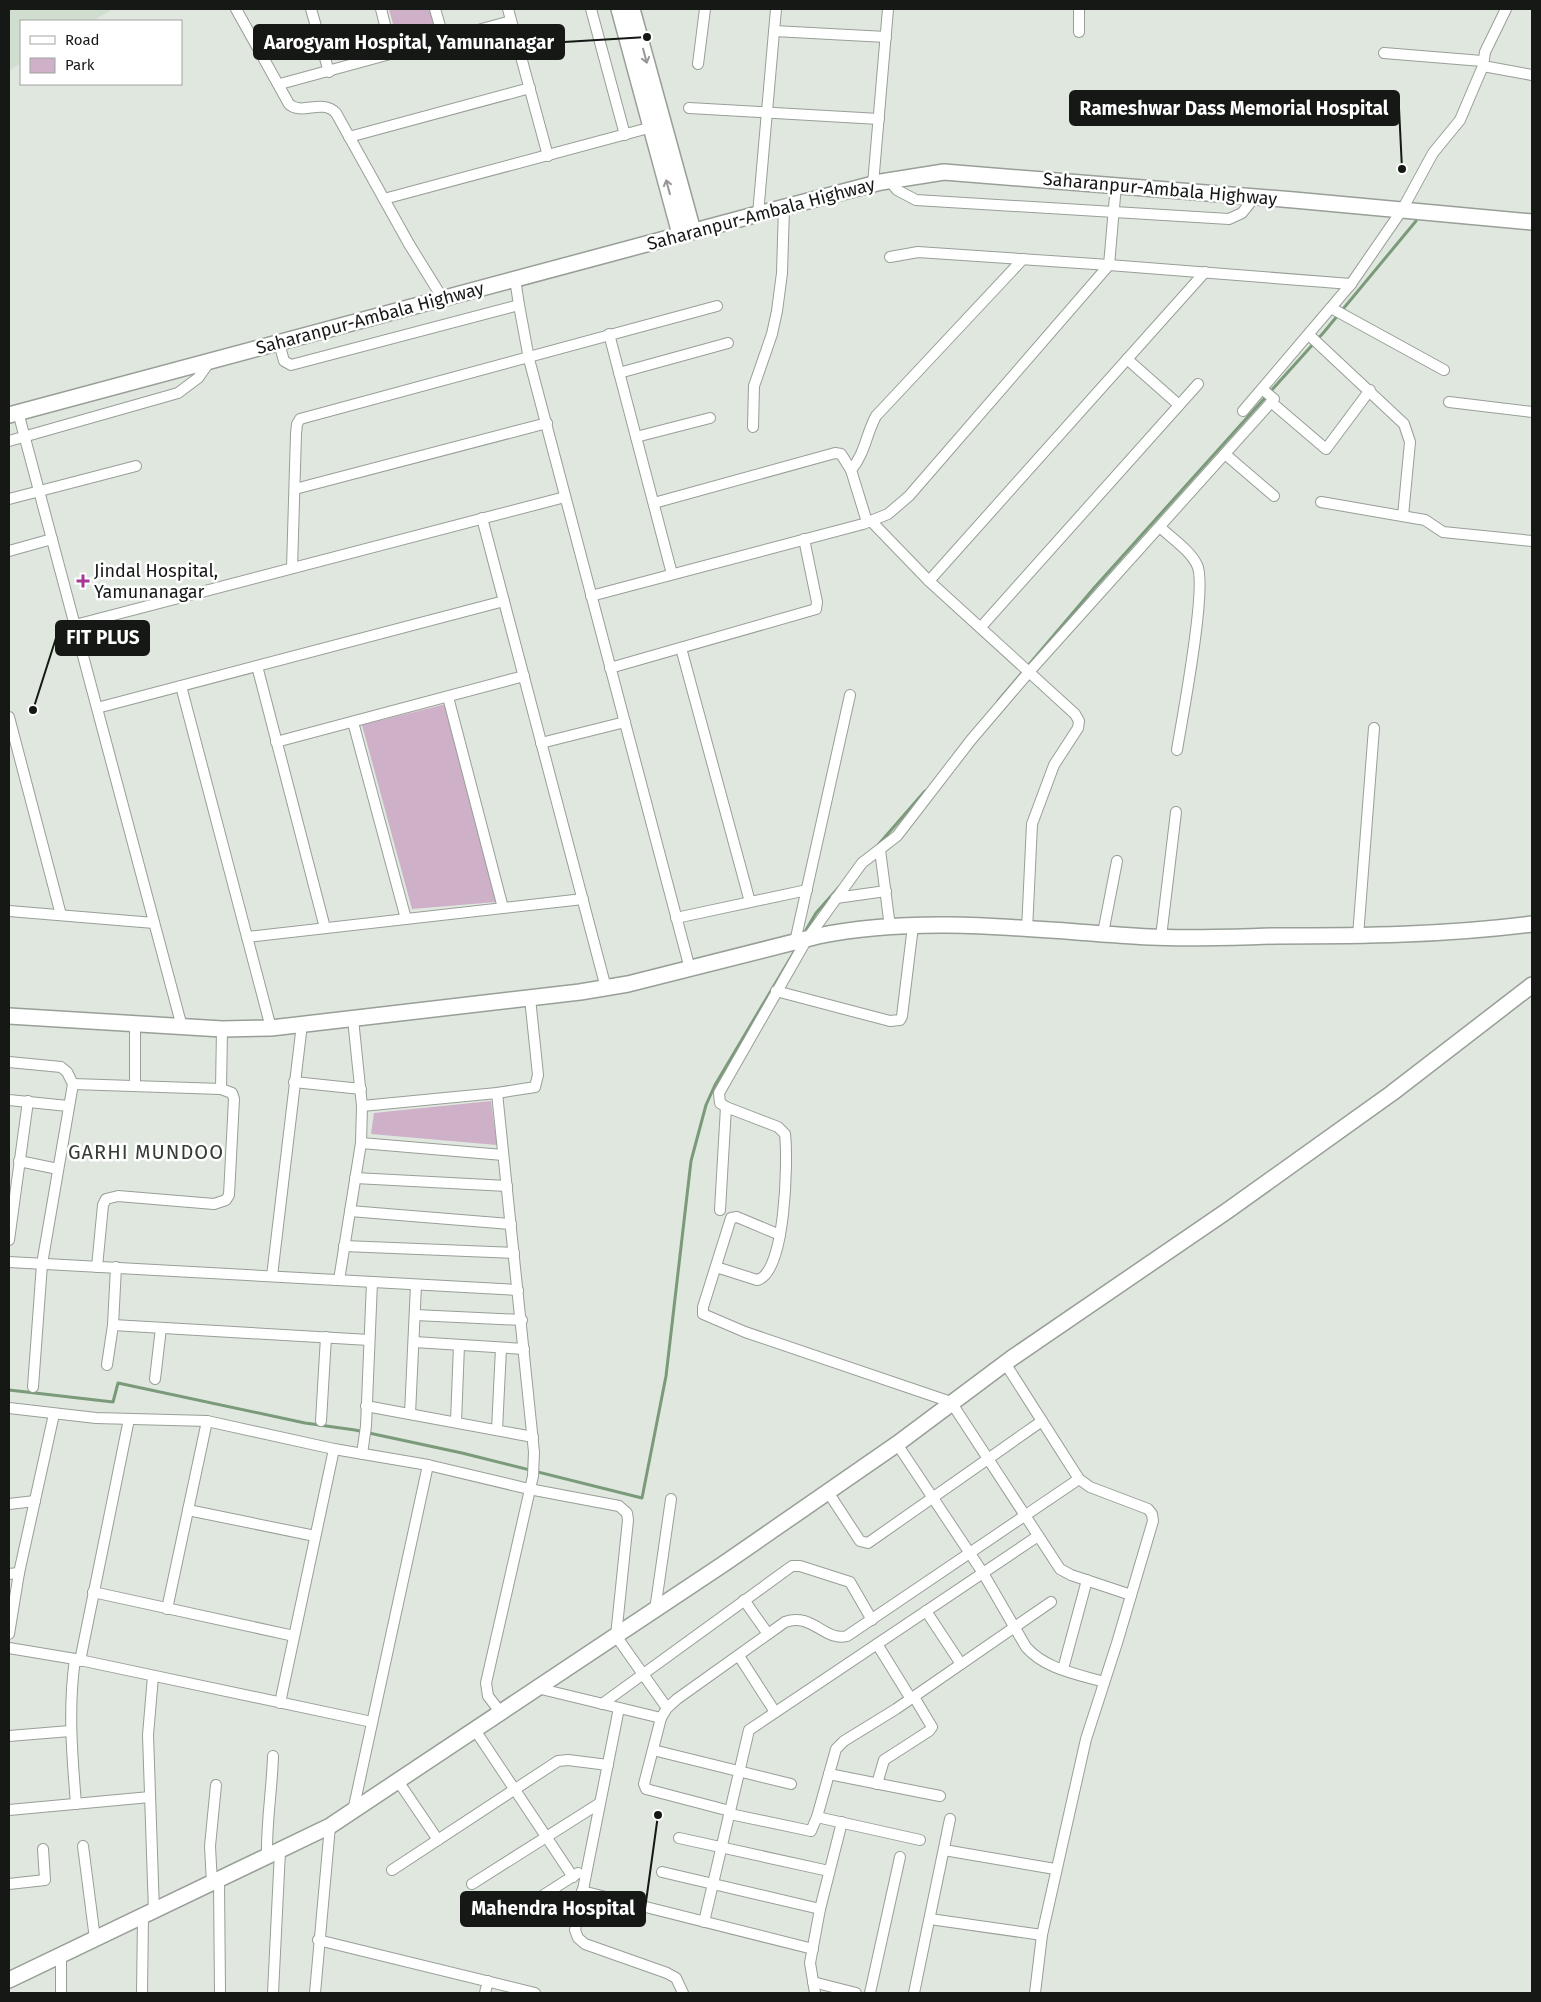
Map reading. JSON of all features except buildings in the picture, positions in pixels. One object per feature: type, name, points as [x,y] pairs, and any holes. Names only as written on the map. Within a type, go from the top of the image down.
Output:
[{"type":"street","points":[[236,9],[292,107],[322,106],[332,109],[443,299]]},
{"type":"street","points":[[311,9],[329,72]]},
{"type":"street","points":[[381,9],[392,53]]},
{"type":"street","points":[[435,9],[444,40]]},
{"type":"street","points":[[508,9],[548,156]]},
{"type":"street","points":[[592,9],[625,135]]},
{"type":"street","points":[[619,9],[658,126]]},
{"type":"street","points":[[632,9],[658,126],[687,233]]},
{"type":"street","points":[[698,64],[705,9]]},
{"type":"street","points":[[758,214],[776,9]]},
{"type":"street","points":[[873,184],[888,9]]},
{"type":"street","points":[[1079,9],[1079,32]]},
{"type":"street","points":[[716,1267],[761,1279],[769,1268],[780,1234],[787,1182],[785,1134],[778,1127],[726,1107],[720,1103],[719,1094],[776,991],[801,940],[862,864],[897,836],[1026,669],[1160,527],[1225,454],[1267,395],[1336,311],[1350,284],[1402,210],[1433,153],[1460,120],[1506,9]]},
{"type":"street","points":[[280,84],[511,21]]},
{"type":"street","points":[[774,31],[886,37]]},
{"type":"street","points":[[1384,54],[1483,63],[1532,75]]},
{"type":"street","points":[[350,137],[530,88]]},
{"type":"street","points":[[689,108],[879,119]]},
{"type":"street","points":[[384,198],[658,126]]},
{"type":"street","name":"Saharanpur-Ambala Highway","points":[[14,414],[784,207],[889,180],[944,172],[1116,185],[1532,222]]},
{"type":"street","points":[[889,180],[897,190],[916,200],[980,202],[1112,213],[1229,219],[1242,213],[1254,198]]},
{"type":"street","points":[[591,596],[804,539],[888,514],[909,496],[1109,264],[1112,213],[1116,185]]},
{"type":"street","points":[[753,427],[754,386],[772,334],[778,302],[782,273],[784,207]]},
{"type":"street","points":[[890,257],[918,252],[1109,264],[1350,284]]},
{"type":"street","points":[[851,470],[863,454],[876,416],[1023,259]]},
{"type":"street","points":[[929,580],[1205,272]]},
{"type":"street","points":[[515,279],[529,358],[690,969]]},
{"type":"street","points":[[279,343],[284,361],[291,365],[520,305]]},
{"type":"street","points":[[292,568],[296,434],[297,424],[300,419],[717,306]]},
{"type":"street","points":[[1336,311],[1444,370]]},
{"type":"street","points":[[609,334],[672,574]]},
{"type":"street","points":[[1314,338],[1370,390],[1404,424],[1408,431],[1410,442],[1403,516]]},
{"type":"street","points":[[619,373],[728,343]]},
{"type":"street","points":[[1127,359],[1179,405]]},
{"type":"street","points":[[9,441],[178,393],[198,378],[210,361]]},
{"type":"street","points":[[981,627],[1198,384]]},
{"type":"street","points":[[1267,395],[1326,449],[1370,390]]},
{"type":"street","points":[[1243,411],[1267,395]]},
{"type":"street","points":[[1449,402],[1532,412]]},
{"type":"street","points":[[14,414],[25,436],[182,1027]]},
{"type":"street","points":[[636,437],[710,418]]},
{"type":"street","points":[[295,489],[546,423]]},
{"type":"street","points":[[654,503],[835,453],[845,458],[869,521],[929,580],[1079,720],[1078,728],[1054,764],[1032,824],[1027,930]]},
{"type":"street","points":[[1225,454],[1274,496]]},
{"type":"street","points":[[9,499],[136,466]]},
{"type":"street","points":[[75,625],[565,497]]},
{"type":"street","points":[[1321,502],[1429,522],[1443,532],[1532,541]]},
{"type":"street","points":[[482,518],[606,988]]},
{"type":"street","points":[[1160,527],[1194,560],[1201,575],[1178,750]]},
{"type":"street","points":[[9,551],[52,539]]},
{"type":"street","points":[[610,668],[816,609],[817,602],[804,539]]},
{"type":"street","points":[[97,708],[504,601]]},
{"type":"street","points":[[681,648],[750,902]]},
{"type":"street","points":[[256,666],[325,928]]},
{"type":"street","points":[[276,742],[524,676]]},
{"type":"street","points":[[181,686],[271,1028]]},
{"type":"street","points":[[801,940],[807,890],[850,695]]},
{"type":"street","points":[[448,697],[503,908]]},
{"type":"street","points":[[9,717],[61,915]]},
{"type":"street","points":[[353,722],[406,919]]},
{"type":"street","points":[[541,743],[625,722]]},
{"type":"street","points":[[1358,936],[1374,728]]},
{"type":"street","points":[[1161,937],[1176,812]]},
{"type":"street","points":[[880,850],[890,927]]},
{"type":"street","points":[[1103,933],[1117,861]]},
{"type":"street","points":[[676,918],[807,890]]},
{"type":"street","points":[[836,898],[886,891]]},
{"type":"street","points":[[247,937],[583,899]]},
{"type":"street","points":[[9,911],[154,923]]},
{"type":"street","points":[[9,1016],[222,1029],[271,1028],[606,988],[690,969],[801,940],[843,931],[890,927],[1027,930],[1161,937],[1358,936],[1448,932],[1532,924]]},
{"type":"street","points":[[776,991],[890,1021],[900,1020],[912,926]]},
{"type":"street","points":[[9,1980],[215,1883],[330,1826],[353,1811],[655,1610],[898,1444],[1005,1363],[1235,1206],[1474,1032],[1532,985]]},
{"type":"street","points":[[362,1106],[496,1093],[530,1089],[535,1086],[538,1081],[530,998]]},
{"type":"street","points":[[339,1280],[361,1143],[361,1089],[353,1019]]},
{"type":"street","points":[[272,1276],[302,1024]]},
{"type":"street","points":[[135,1025],[135,1086]]},
{"type":"street","points":[[221,1089],[222,1029]]},
{"type":"street","points":[[9,1062],[61,1067],[67,1072],[73,1084],[42,1264],[33,1387]]},
{"type":"street","points":[[294,1082],[361,1089]]},
{"type":"street","points":[[73,1084],[221,1089],[232,1093],[234,1099],[228,1195],[226,1200],[214,1204],[118,1196],[106,1199],[103,1205],[97,1266]]},
{"type":"street","points":[[496,1093],[522,1320],[533,1437],[533,1471],[486,1683],[488,1696],[501,1713]]},
{"type":"street","points":[[9,1100],[68,1106]]},
{"type":"street","points":[[9,1240],[28,1101]]},
{"type":"street","points":[[720,1210],[726,1107]]},
{"type":"street","points":[[361,1143],[503,1155]]},
{"type":"street","points":[[19,1161],[58,1169]]},
{"type":"street","points":[[355,1178],[507,1186]]},
{"type":"street","points":[[350,1211],[511,1224]]},
{"type":"street","points":[[780,1234],[734,1216],[729,1223],[702,1310],[707,1318],[951,1402],[1060,1569],[1131,1595]]},
{"type":"street","points":[[344,1246],[514,1252]]},
{"type":"street","points":[[9,1262],[518,1290]]},
{"type":"street","points":[[107,1365],[113,1325],[116,1268]]},
{"type":"street","points":[[362,1454],[366,1426],[372,1282]]},
{"type":"street","points":[[410,1414],[416,1285]]},
{"type":"street","points":[[415,1315],[522,1320]]},
{"type":"street","points":[[113,1325],[369,1340]]},
{"type":"street","points":[[155,1379],[161,1328]]},
{"type":"street","points":[[321,1421],[326,1337]]},
{"type":"street","points":[[414,1342],[524,1349]]},
{"type":"street","points":[[456,1422],[459,1345]]},
{"type":"street","points":[[497,1430],[501,1348]]},
{"type":"street","points":[[1005,1363],[1079,1479],[1090,1486],[1148,1510],[1152,1514],[1152,1521],[1131,1595],[1086,1739],[1055,1869],[1042,1935],[1035,1993]]},
{"type":"street","points":[[366,1406],[533,1437]]},
{"type":"street","points":[[9,1408],[54,1414],[129,1419],[207,1421],[334,1449],[428,1465],[529,1489],[619,1506],[627,1513],[616,1636],[643,1674],[664,1713]]},
{"type":"street","points":[[9,1634],[14,1574],[35,1501],[54,1414]]},
{"type":"street","points":[[76,1804],[70,1731],[71,1685],[93,1592],[129,1419]]},
{"type":"street","points":[[167,1609],[207,1421]]},
{"type":"street","points":[[828,1492],[863,1544],[868,1543],[1042,1421]]},
{"type":"street","points":[[898,1444],[983,1573],[1026,1647],[1035,1657],[1063,1669],[1104,1682]]},
{"type":"street","points":[[280,1703],[334,1449]]},
{"type":"street","points":[[353,1811],[428,1465]]},
{"type":"street","points":[[1050,1602],[912,1698],[844,1741],[833,1755],[814,1829],[808,1832],[730,1813],[646,1789],[644,1784],[664,1713],[677,1699],[785,1622],[795,1618],[804,1620],[841,1638],[872,1620],[1079,1479]]},
{"type":"street","points":[[655,1610],[671,1499]]},
{"type":"street","points":[[9,1504],[35,1501]]},
{"type":"street","points":[[188,1510],[315,1536]]},
{"type":"street","points":[[704,1922],[749,1730],[1038,1536]]},
{"type":"street","points":[[602,1704],[792,1566],[800,1566],[850,1582],[872,1620]]},
{"type":"street","points":[[1063,1669],[1088,1580]]},
{"type":"street","points":[[93,1592],[294,1636]]},
{"type":"street","points":[[744,1600],[768,1634]]},
{"type":"street","points":[[926,1611],[961,1664]]},
{"type":"street","points":[[877,1644],[932,1727],[929,1731],[884,1760],[877,1784]]},
{"type":"street","points":[[9,1648],[77,1660],[372,1722]]},
{"type":"street","points":[[739,1656],[775,1712]]},
{"type":"street","points":[[142,1993],[148,1914],[150,1797],[148,1736],[153,1676]]},
{"type":"street","points":[[537,1688],[619,1708],[664,1713]]},
{"type":"street","points":[[619,1708],[575,1930],[578,1938],[585,1944],[667,1973],[676,1978],[684,1993]]},
{"type":"street","points":[[475,1730],[572,1877]]},
{"type":"street","points":[[9,1736],[70,1731]]},
{"type":"street","points":[[653,1750],[791,1784]]},
{"type":"street","points":[[273,1756],[272,1800],[266,1824],[273,1854],[274,1993]]},
{"type":"street","points":[[392,1870],[558,1761],[568,1760],[608,1765]]},
{"type":"street","points":[[829,1774],[940,1796]]},
{"type":"street","points":[[398,1781],[438,1840]]},
{"type":"street","points":[[216,1785],[210,1846],[215,1883],[220,1993]]},
{"type":"street","points":[[9,1810],[150,1797]]},
{"type":"street","points":[[472,1884],[600,1803]]},
{"type":"street","points":[[817,1817],[920,1840]]},
{"type":"street","points":[[914,1993],[950,1819]]},
{"type":"street","points":[[815,1993],[810,1963],[820,1910],[842,1822]]},
{"type":"street","points":[[315,1993],[318,1940],[330,1826]]},
{"type":"street","points":[[679,1838],[829,1871]]},
{"type":"street","points":[[83,1846],[95,1940]]},
{"type":"street","points":[[9,1884],[45,1880],[43,1849]]},
{"type":"street","points":[[944,1850],[1055,1869]]},
{"type":"street","points":[[870,1993],[900,1858]]},
{"type":"street","points":[[528,1905],[586,1867]]},
{"type":"street","points":[[662,1872],[820,1910]]},
{"type":"street","points":[[582,1891],[813,1949]]},
{"type":"street","points":[[930,1919],[1042,1935]]},
{"type":"street","points":[[318,1940],[535,1993]]},
{"type":"street","points":[[61,1955],[61,1993]]},
{"type":"street","points":[[485,1993],[488,1981]]},
{"type":"street","points":[[813,1982],[856,1993]]},
{"type":"shaded area","points":[[9,9],[113,9],[94,20],[20,20],[20,64],[9,71]]},
{"type":"green space","points":[[389,9],[430,9],[437,36],[399,46]]},
{"type":"green space","points":[[446,704],[496,902],[412,909],[362,725]]},
{"type":"green space","points":[[491,1101],[497,1145],[371,1134],[374,1113]]},
{"type":"waterway","points":[[998,701],[1094,588],[1324,332],[1416,221]]},
{"type":"waterway","points":[[878,845],[925,791]]},
{"type":"waterway","points":[[806,930],[816,913],[840,886]]},
{"type":"waterway","points":[[9,1390],[113,1402],[118,1383],[305,1423],[355,1430],[462,1453],[642,1498],[666,1376],[691,1161],[706,1105],[715,1085],[794,952]]},
{"type":"place","name":"Aarogyam Hospital, Yamunanagar","points":[[647,37]]},
{"type":"place","name":"Rameshwar Dass Memorial Hospital","points":[[1402,169]]},
{"type":"place","name":"Jindal Hospital, Yamunanagar","points":[[83,581]]},
{"type":"place","name":"FIT PLUS","points":[[33,710]]},
{"type":"place","name":"Mahendra Hospital","points":[[658,1815]]},
{"type":"district","name":"GARHI MUNDOO","points":[[146,1152]]}]
